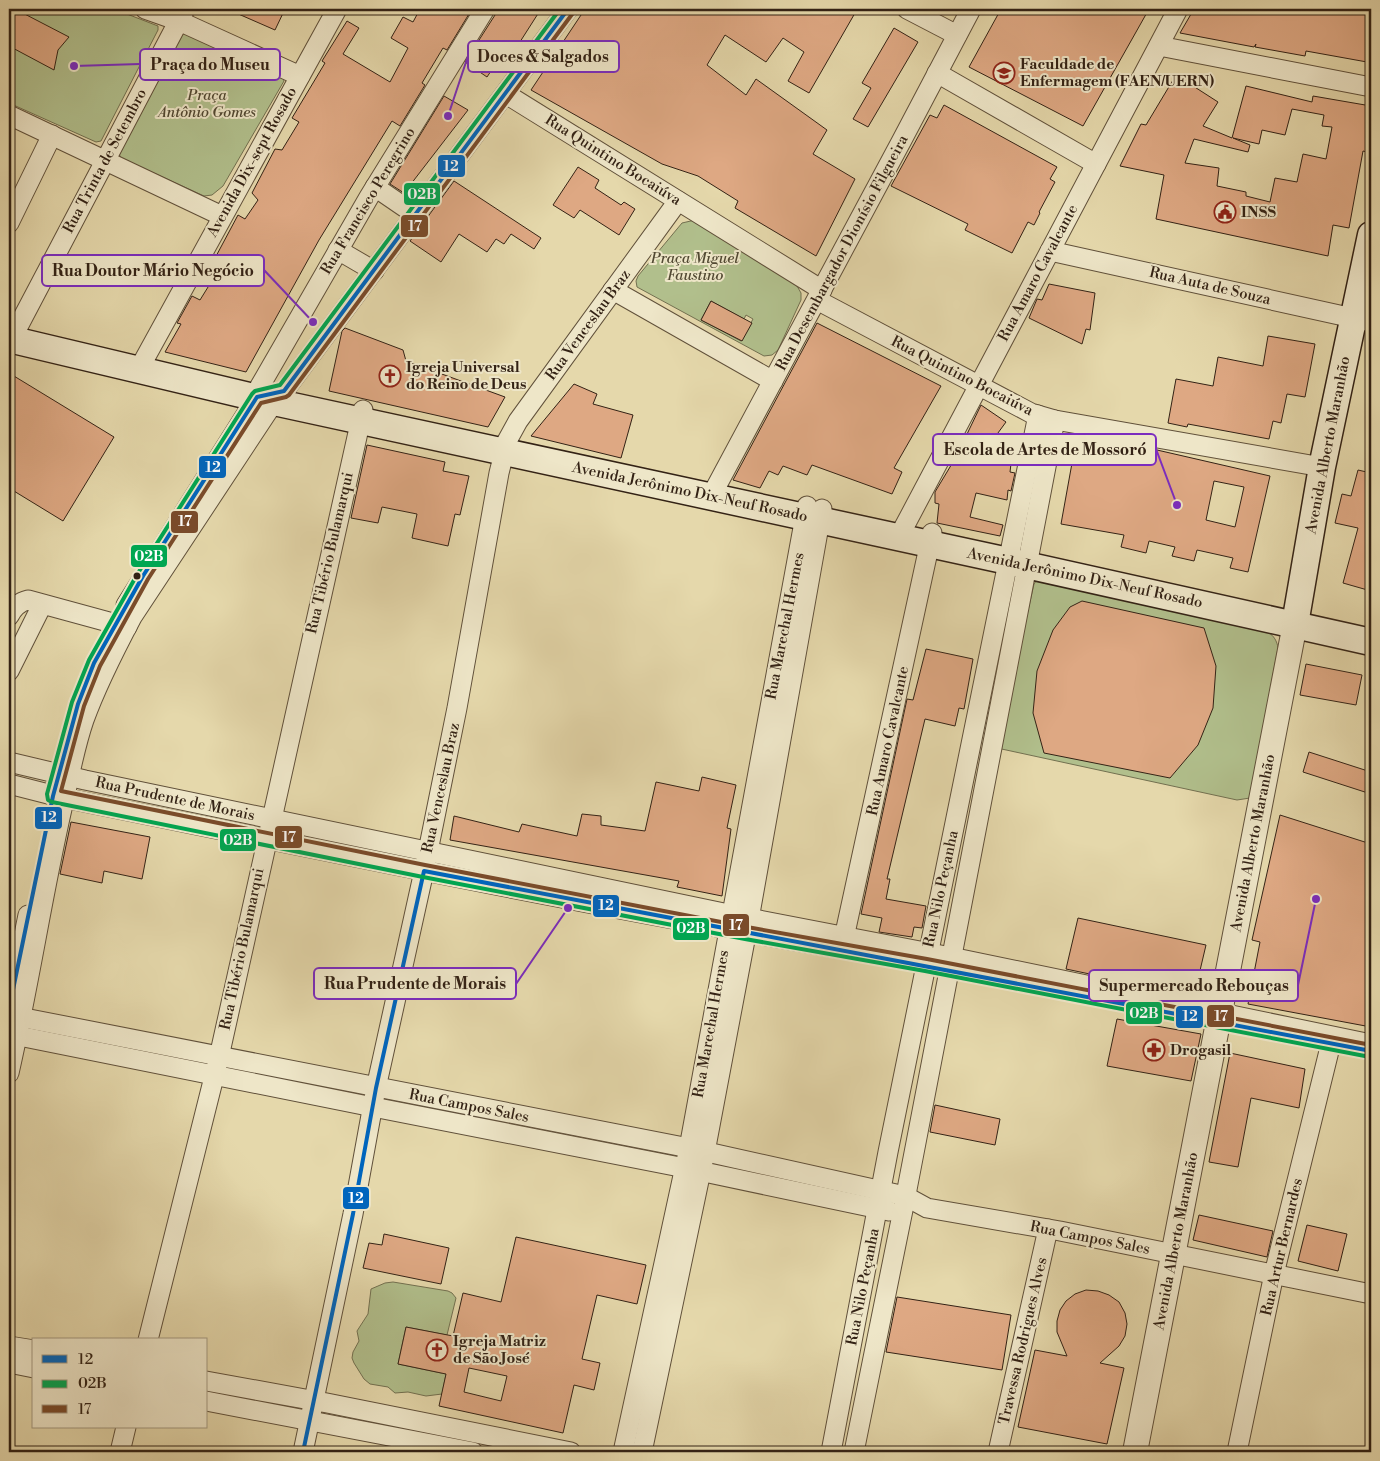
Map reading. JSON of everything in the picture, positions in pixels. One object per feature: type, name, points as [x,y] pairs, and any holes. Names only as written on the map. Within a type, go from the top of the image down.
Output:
[{"type":"main road","name":"Avenida Alberto Maranhão","points":[[1296,617],[1322,467],[1362,320],[1371,235]]},
{"type":"main road","name":"Avenida Jerônimo Dix-Neuf Rosado","points":[[12,334],[506,447],[1296,617],[1371,642]]},
{"type":"main road","points":[[1296,617],[1371,627]]},
{"type":"street","points":[[145,9],[182,15],[300,76]]},
{"type":"street","name":"Avenida Dix-sept Rosado","points":[[141,364],[338,9]]},
{"type":"street","name":"Rua Francisco Peregrino","points":[[269,394],[338,250],[485,9]]},
{"type":"street","points":[[9,1074],[13,1022],[63,775],[73,755],[99,682],[143,576],[269,394],[374,271],[568,9]]},
{"type":"street","points":[[906,9],[957,35]]},
{"type":"street","name":"Rua Desembargador Dionísio Filgueira","points":[[714,492],[971,9]]},
{"type":"street","name":"Rua Amaro Cavalcante","points":[[902,532],[1178,9]]},
{"type":"street","name":"Rua Trinta de Setembro","points":[[12,334],[106,161],[182,15]]},
{"type":"street","points":[[1158,46],[1371,87]]},
{"type":"street","points":[[937,73],[1096,164]]},
{"type":"street","name":"Rua Quintino Bocaiúva","points":[[506,94],[678,201],[819,295],[978,385],[1046,418],[1322,467]]},
{"type":"street","points":[[9,115],[222,216]]},
{"type":"street","points":[[9,223],[52,136]]},
{"type":"street","points":[[375,187],[416,215]]},
{"type":"street","name":"Rua Venceslau Braz","points":[[303,1452],[353,1214],[376,1088],[428,852],[457,708],[499,472],[506,447],[518,421],[678,201]]},
{"type":"street","points":[[338,250],[374,271]]},
{"type":"street","name":"Rua Auta de Souza","points":[[1050,250],[1362,320]]},
{"type":"street","points":[[613,290],[773,381]]},
{"type":"street","name":"Rua Tibério Bulamarqui","points":[[148,1338],[219,1057],[361,415]]},
{"type":"street","name":"Rua Nilo Peçanha","points":[[854,1452],[950,963],[1019,558],[1046,418]]},
{"type":"street","name":"Rua Marechal Hermes","points":[[642,1452],[814,513]]},
{"type":"street","name":"Rua Amaro Cavalcante","points":[[843,943],[932,539]]},
{"type":"street","name":"Rua Nilo Peçanha","points":[[831,1452],[927,959],[1019,558]]},
{"type":"street","points":[[14,610],[28,600],[121,626]]},
{"type":"street","points":[[9,671],[42,604]]},
{"type":"street","name":"Avenida Alberto Maranhão","points":[[1134,1452],[1220,1018],[1296,617]]},
{"type":"street","name":"Rua Prudente de Morais","points":[[9,762],[428,852],[739,924]]},
{"type":"street","name":"Rua Prudente de Morais","points":[[9,784],[58,797],[424,871],[739,924],[950,963],[1220,1018],[1371,1052]]},
{"type":"street","name":"Rua Prudente de Morais","points":[[1220,1018],[1371,1044]]},
{"type":"street","name":"Rua Campos Sales","points":[[13,1022],[219,1057],[697,1150],[880,1200]]},
{"type":"street","name":"Rua Campos Sales","points":[[13,1022],[214,1076],[373,1108],[693,1170],[1048,1229],[1371,1294]]},
{"type":"street","name":"Rua Artur Bernardes","points":[[1237,1452],[1274,1274],[1332,1044]]},
{"type":"street","name":"Rua Marechal Hermes","points":[[624,1452],[693,1170]]},
{"type":"street","name":"Travessa Rodrigues Alves","points":[[998,1452],[1048,1229]]},
{"type":"street","points":[[9,1346],[32,1350]]},
{"type":"street","points":[[9,1364],[32,1368]]},
{"type":"street","points":[[208,1381],[314,1400],[571,1452]]},
{"type":"street","points":[[208,1401],[310,1420],[453,1450],[473,1452]]},
{"type":"street","points":[[120,1452],[126,1428]]},
{"type":"green space","points":[[9,9],[114,9],[158,26],[158,30],[101,141],[96,142],[9,103]]},
{"type":"green space","name":"Praça Antônio Gomes","points":[[185,33],[282,75],[284,81],[223,186],[212,195],[204,196],[121,158],[119,154],[181,35]]},
{"type":"green space","name":"Praça Miguel Faustino","points":[[695,220],[797,286],[801,293],[801,300],[778,350],[772,355],[764,356],[637,287],[636,281],[638,276],[682,223]],"holes":[[[711,301],[744,319],[746,315],[753,319],[741,341],[701,320]]]},
{"type":"green space","points":[[1036,581],[1268,632],[1272,635],[1278,648],[1250,798],[1237,800],[997,748]]},
{"type":"green space","points":[[393,1282],[448,1291],[456,1298],[447,1335],[406,1327],[398,1364],[446,1374],[442,1394],[426,1396],[408,1392],[395,1393],[388,1387],[370,1384],[364,1379],[354,1363],[352,1358],[353,1352],[359,1341],[357,1331],[368,1314],[371,1289]]},
{"type":"building","points":[[9,9],[15,9],[69,37],[58,50],[54,70],[9,46]]},
{"type":"building","points":[[227,9],[285,9],[275,30]]},
{"type":"building","points":[[420,9],[472,9],[447,50],[443,48],[422,83],[425,85],[400,126],[392,121],[319,240],[246,372],[165,352],[181,324],[177,323],[192,296],[200,300],[213,279],[206,275],[238,215],[245,219],[258,200],[252,193],[275,149],[282,150],[299,122],[292,118],[325,63],[322,61],[347,21],[359,28],[343,54],[390,82],[408,48],[391,38],[403,17],[413,22]]},
{"type":"building","points":[[496,9],[541,9],[518,45],[511,41],[487,77],[465,62],[495,15]]},
{"type":"building","points":[[585,9],[847,9],[855,13],[809,93],[788,81],[804,52],[783,38],[766,62],[725,35],[707,65],[746,95],[756,79],[827,130],[813,154],[855,179],[816,256],[735,208],[738,201],[698,176],[662,164],[531,90]]},
{"type":"building","points":[[1001,9],[1149,9],[1083,126],[969,67]]},
{"type":"building","points":[[1194,9],[1371,9],[1371,39],[1367,62],[1306,51],[1305,56],[1255,47],[1256,44],[1254,47],[1180,33]]},
{"type":"building","points":[[894,28],[918,42],[868,127],[853,119],[871,88],[862,83]]},
{"type":"building","points":[[1176,75],[1218,102],[1203,126],[1232,138],[1246,86],[1312,102],[1313,96],[1371,106],[1371,153],[1363,151],[1349,228],[1333,225],[1328,256],[1156,219],[1164,175],[1120,166],[1141,124],[1146,125]],"holes":[[[1292,109],[1324,115],[1322,126],[1332,127],[1326,159],[1303,154],[1297,182],[1275,178],[1270,202],[1246,196],[1246,192],[1217,186],[1219,168],[1185,163],[1194,139],[1248,152],[1250,145],[1233,138],[1259,144],[1262,130],[1285,135]]]},
{"type":"building","points":[[444,96],[468,110],[404,193],[390,184]]},
{"type":"building","points":[[944,105],[1057,167],[1050,179],[1055,182],[1034,225],[1028,222],[1012,253],[965,230],[968,224],[891,186],[930,115],[937,118]]},
{"type":"building","points":[[578,167],[599,180],[595,188],[621,205],[624,202],[635,209],[619,235],[580,210],[574,218],[553,205]]},
{"type":"building","points":[[454,181],[541,238],[534,249],[511,234],[504,244],[496,239],[487,252],[459,234],[441,262],[410,241]]},
{"type":"building","points":[[1049,284],[1095,293],[1090,330],[1086,329],[1082,344],[1029,318],[1037,299],[1042,300]]},
{"type":"building","points":[[711,301],[752,323],[742,341],[701,320]]},
{"type":"building","points":[[817,323],[941,386],[894,468],[902,472],[892,494],[812,465],[807,475],[783,466],[778,475],[769,471],[760,488],[733,480]]},
{"type":"building","name":"Igreja Universal do Reino de Deus","points":[[345,328],[403,350],[406,361],[505,397],[488,427],[329,391],[342,331]]},
{"type":"building","points":[[1268,336],[1315,344],[1305,397],[1287,394],[1281,423],[1273,421],[1269,439],[1188,424],[1187,427],[1168,423],[1176,379],[1213,386],[1218,357],[1263,366]]},
{"type":"building","points":[[9,373],[114,437],[63,521],[9,488]]},
{"type":"building","points":[[574,384],[597,394],[593,404],[633,415],[621,458],[531,436]]},
{"type":"building","points":[[981,405],[1006,422],[995,437],[1014,439],[1010,472],[1015,473],[1011,491],[1008,490],[1007,500],[976,493],[970,517],[1003,525],[1000,536],[937,523],[939,504],[935,503],[935,492],[956,457]]},
{"type":"building","points":[[367,445],[445,462],[443,471],[469,476],[460,515],[455,514],[448,546],[412,538],[417,514],[382,507],[378,523],[351,518]]},
{"type":"building","points":[[1144,447],[1270,476],[1248,572],[1230,568],[1233,558],[1197,550],[1194,561],[1172,556],[1175,547],[1149,541],[1146,553],[1121,547],[1124,535],[1061,524],[1074,452],[1140,465]],"holes":[[[1214,481],[1244,487],[1235,527],[1206,520]]]},
{"type":"building","points":[[1358,470],[1371,473],[1371,591],[1343,583],[1358,528],[1335,523],[1342,494],[1351,496]]},
{"type":"building","points":[[1082,601],[1204,628],[1216,666],[1213,708],[1198,745],[1170,778],[1044,753],[1033,713],[1037,671],[1053,630],[1070,607]]},
{"type":"building","points":[[926,649],[973,659],[964,709],[959,708],[955,726],[925,719],[887,879],[890,879],[886,899],[926,906],[922,928],[914,927],[912,937],[879,932],[882,918],[861,914],[907,699],[913,700]]},
{"type":"building","points":[[1306,664],[1362,675],[1356,705],[1300,695]]},
{"type":"building","points":[[1309,752],[1371,772],[1371,794],[1303,772]]},
{"type":"building","points":[[702,777],[736,785],[727,828],[731,829],[722,896],[677,887],[679,881],[450,840],[454,816],[519,832],[522,824],[577,836],[582,814],[601,816],[601,825],[645,831],[656,782],[699,791]]},
{"type":"building","points":[[1280,815],[1371,844],[1371,1027],[1248,1004],[1260,942],[1252,940]]},
{"type":"building","points":[[71,822],[150,837],[142,879],[104,871],[102,883],[60,874]]},
{"type":"building","points":[[1078,918],[1206,945],[1194,996],[1066,969]]},
{"type":"building","name":"Drogasil","points":[[1117,1019],[1201,1034],[1191,1081],[1107,1066]]},
{"type":"building","points":[[1230,1053],[1305,1069],[1299,1108],[1251,1098],[1238,1167],[1209,1162]]},
{"type":"building","points":[[935,1105],[1000,1119],[995,1145],[930,1132]]},
{"type":"building","points":[[1199,1215],[1273,1231],[1267,1257],[1193,1240]]},
{"type":"building","points":[[1307,1225],[1347,1234],[1338,1271],[1298,1261]]},
{"type":"building","points":[[384,1234],[449,1248],[441,1284],[363,1268],[369,1243],[382,1245]]},
{"type":"building","points":[[516,1237],[646,1265],[637,1304],[597,1295],[582,1359],[600,1363],[594,1390],[574,1385],[563,1433],[439,1406],[446,1374],[398,1364],[406,1327],[453,1336],[463,1293],[501,1302]],"holes":[[[469,1368],[507,1376],[501,1401],[464,1392]]]},
{"type":"building","points":[[1086,1290],[1098,1291],[1109,1295],[1119,1302],[1125,1313],[1127,1324],[1125,1336],[1119,1346],[1100,1363],[1124,1368],[1107,1444],[1018,1427],[1035,1350],[1067,1356],[1057,1332],[1060,1310],[1066,1301],[1075,1294]]},
{"type":"building","points":[[897,1297],[1011,1315],[1002,1370],[886,1352]]},
{"type":"transit line","name":"02B","points":[[560,9],[280,385],[255,391],[252,394],[138,573],[89,660],[72,702],[47,794],[48,800],[423,877],[1370,1057]]},
{"type":"transit line","name":"12","points":[[9,1009],[53,796],[78,704],[94,663],[143,576],[257,397],[284,391],[568,9]]},
{"type":"transit line","name":"17","points":[[573,13],[289,395],[261,403],[148,579],[100,666],[84,706],[61,791],[425,865],[1371,1045]]},
{"type":"transit line","name":"12","points":[[303,1452],[353,1214],[376,1088],[424,871],[1371,1051]]},
{"type":"place","name":"Praça do Museu","points":[[74,66]]},
{"type":"place","name":"Faculdade de Enfermagem (FAEN/UERN)","points":[[1004,73]]},
{"type":"place","name":"Doces & Salgados","points":[[448,116]]},
{"type":"place","name":"INSS","points":[[1225,212]]},
{"type":"place","name":"Rua Doutor Mário Negócio","points":[[313,322]]},
{"type":"place","name":"Igreja Universal do Reino de Deus","points":[[390,376]]},
{"type":"place","name":"Escola de Artes de Mossoró","points":[[1177,505]]},
{"type":"place","name":"Supermercado Rebouças","points":[[1316,899]]},
{"type":"place","name":"Rua Prudente de Morais","points":[[568,908]]},
{"type":"place","name":"Drogasil","points":[[1154,1050]]},
{"type":"place","name":"Igreja Matriz de São José","points":[[437,1350]]}]
